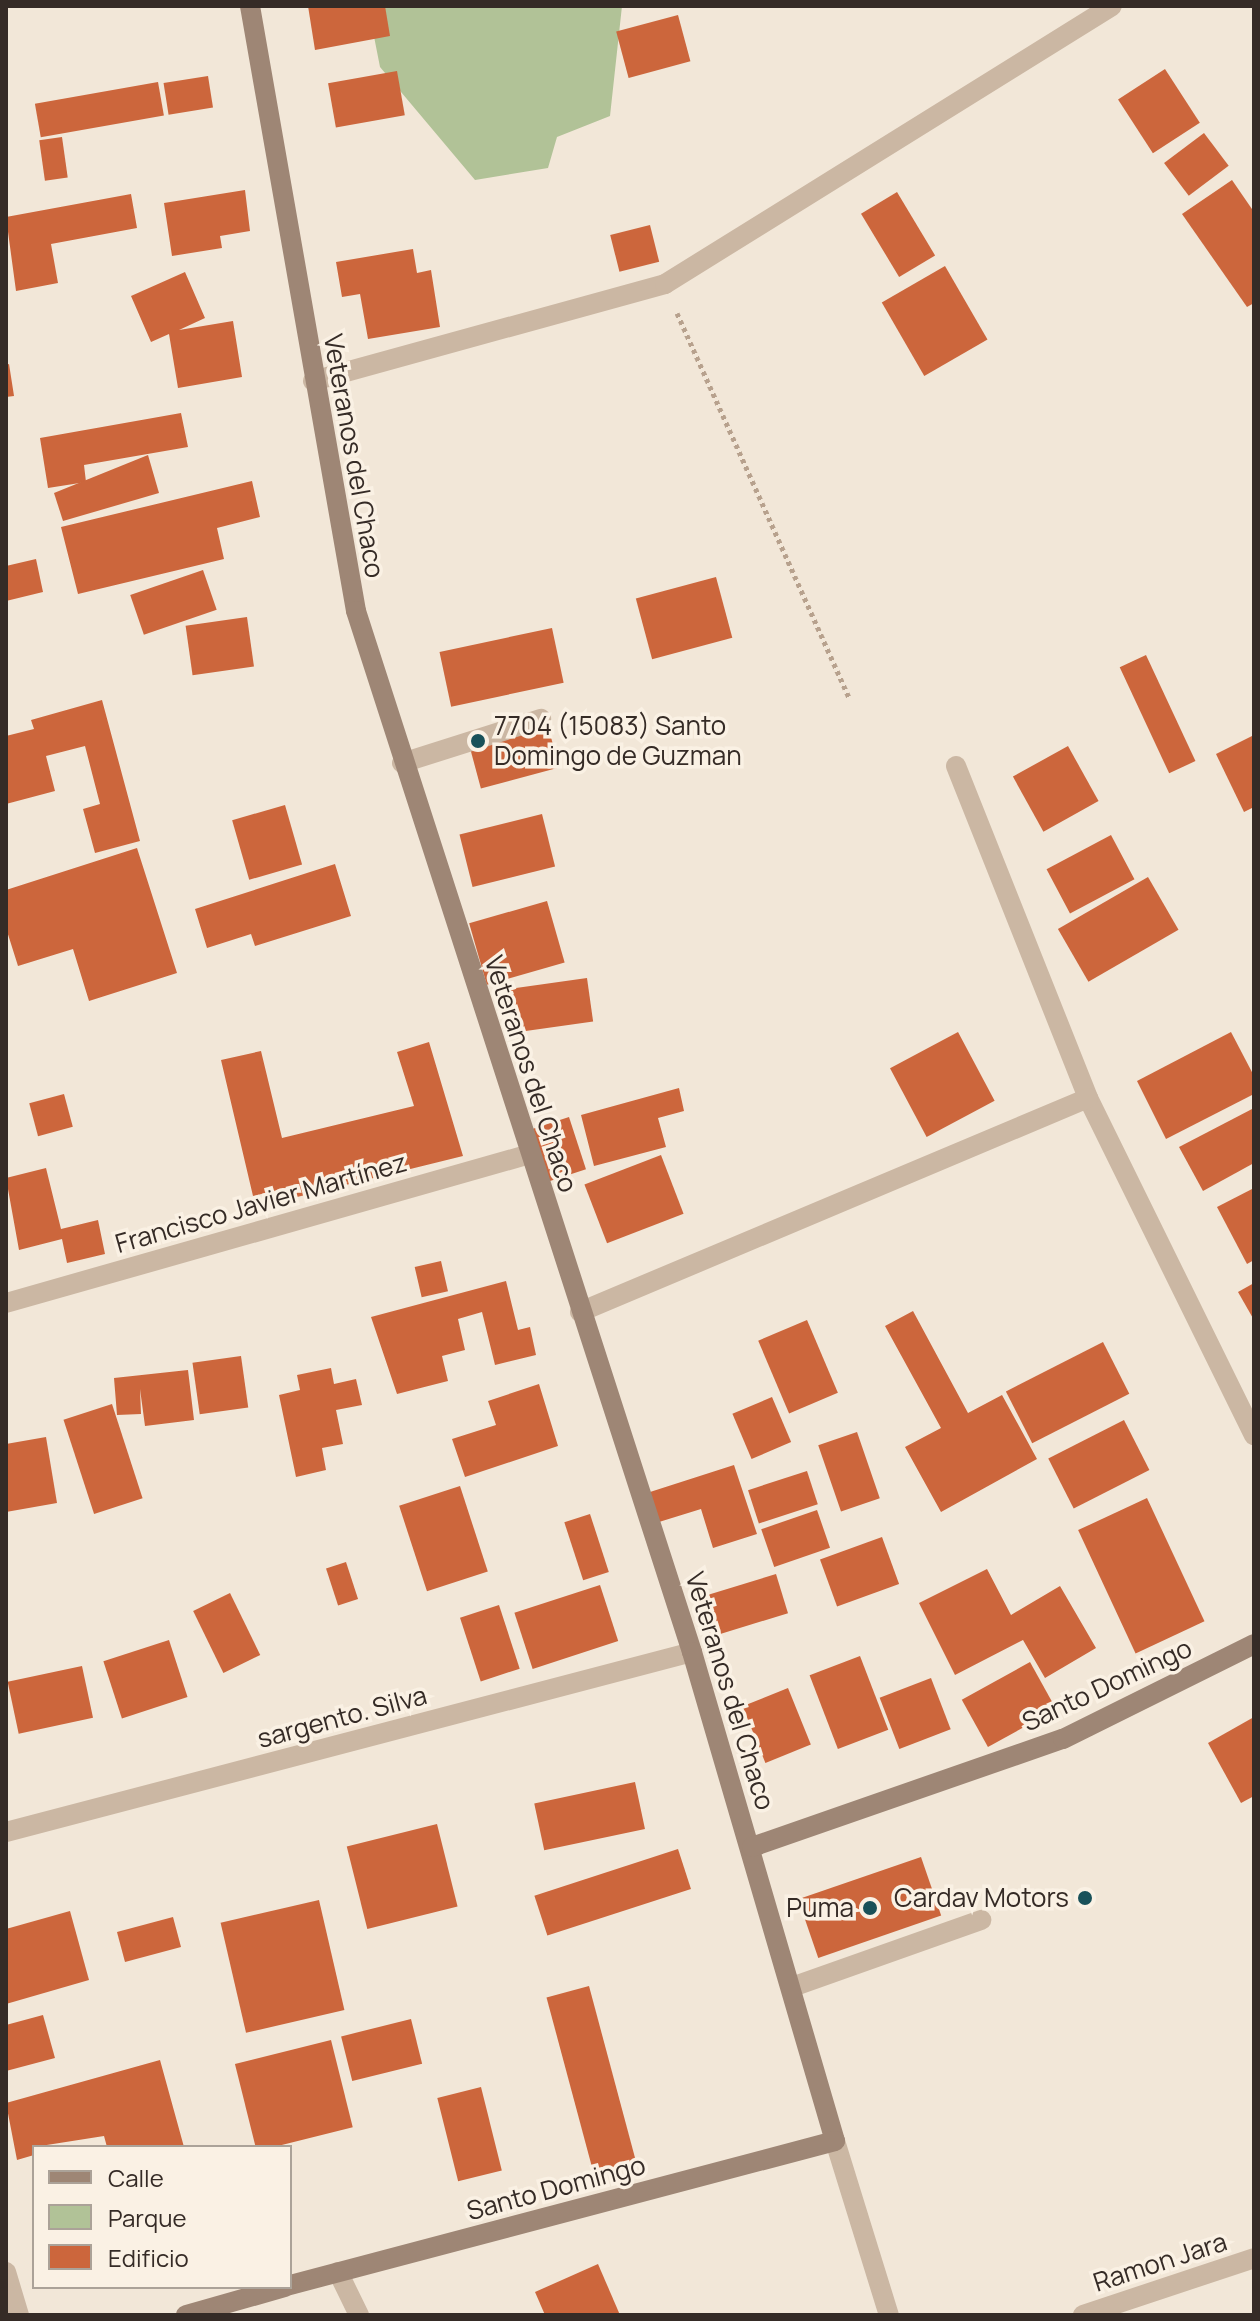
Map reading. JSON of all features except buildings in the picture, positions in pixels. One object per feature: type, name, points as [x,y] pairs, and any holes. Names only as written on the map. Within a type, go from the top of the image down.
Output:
[{"type":"street","name":"Veteranos del Chaco","points":[[250,6],[313,381],[356,611],[402,763],[692,1652],[752,1847],[835,2141]]},
{"type":"street","points":[[313,381],[665,284],[1112,6]]},
{"type":"street","points":[[402,763],[541,719]]},
{"type":"street","points":[[956,766],[1088,1098],[1254,1435]]},
{"type":"street","points":[[580,1312],[1088,1098]]},
{"type":"street","name":"Francisco Javier Martínez","points":[[6,1303],[530,1154]]},
{"type":"street","name":"Santo Domingo","points":[[752,1847],[1063,1739],[1254,1644]]},
{"type":"street","name":"sargento. Silva","points":[[6,1832],[692,1652]]},
{"type":"street","points":[[792,1987],[981,1920]]},
{"type":"street","points":[[835,2141],[889,2315]]},
{"type":"street","name":"Santo Domingo","points":[[292,2285],[835,2141]]},
{"type":"street","name":"Ramon Jara","points":[[1083,2315],[1254,2258]]},
{"type":"street","points":[[6,2272],[19,2315]]},
{"type":"street","points":[[338,2272],[359,2315]]},
{"type":"street","name":"Santo Domingo","points":[[186,2315],[277,2289]]},
{"type":"path","points":[[665,284],[850,699]]},
{"type":"green space","points":[[368,6],[622,6],[610,116],[557,137],[548,168],[475,180],[380,67]]},
{"type":"place","name":"7704 (15083) Santo Domingo de Guzman","points":[[478,741]]},
{"type":"place","name":"Cardav Motors","points":[[1085,1898]]},
{"type":"place","name":"Puma","points":[[870,1908]]}]
